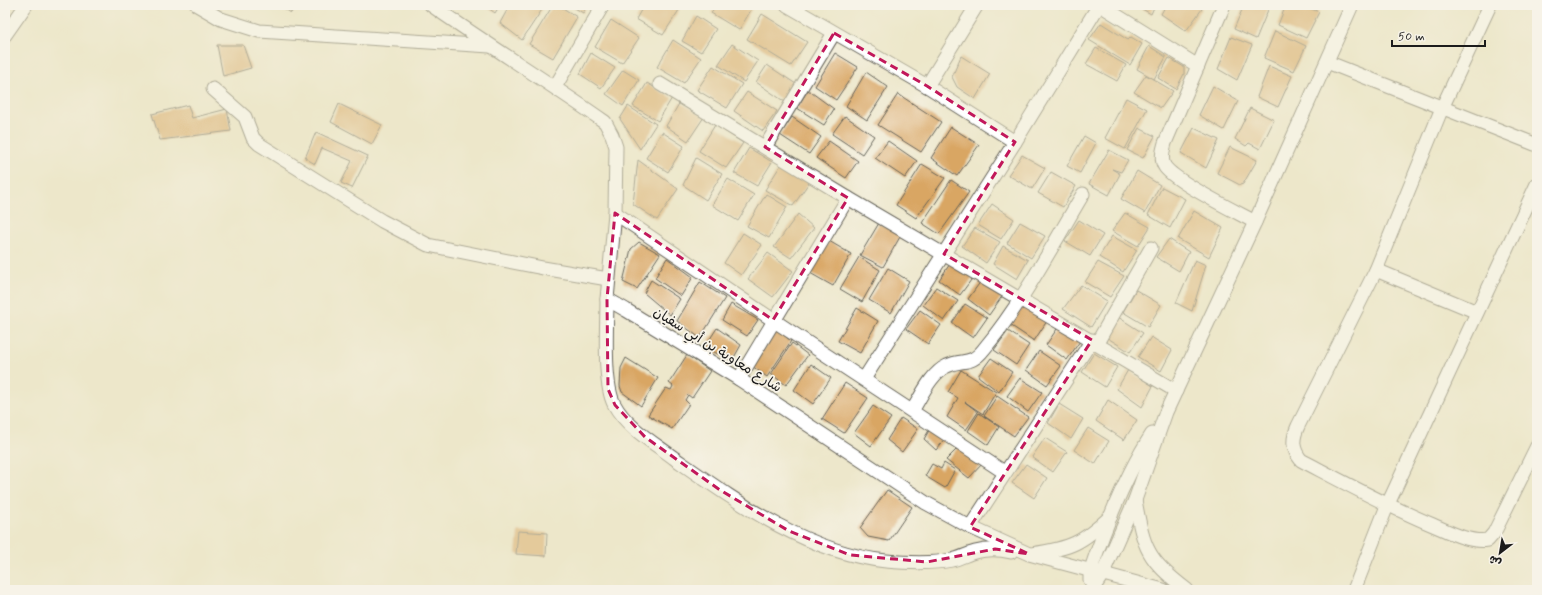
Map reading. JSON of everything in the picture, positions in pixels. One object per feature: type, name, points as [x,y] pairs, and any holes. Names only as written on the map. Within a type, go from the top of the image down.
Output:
[{"type":"street","points":[[5,35],[26,5]]},
{"type":"street","points":[[197,5],[221,19],[259,31],[490,46]]},
{"type":"street","points":[[431,5],[605,122],[615,141],[615,213],[607,299],[608,389],[615,405],[628,421],[645,437],[720,490],[789,531],[850,555],[886,560],[927,562],[952,560],[975,552],[995,549],[1029,554],[1068,547],[1084,539],[1111,516]]},
{"type":"street","points":[[555,87],[603,5]]},
{"type":"street","points":[[787,5],[927,86],[1015,142]]},
{"type":"street","points":[[927,86],[977,5]]},
{"type":"street","points":[[864,379],[1015,142],[1099,5],[1198,66]]},
{"type":"street","points":[[1224,5],[1165,143],[1162,156],[1164,166],[1188,185],[1256,222]]},
{"type":"street","points":[[1096,574],[1135,500],[1166,412],[1256,222],[1352,5]]},
{"type":"street","points":[[1490,5],[1442,108],[1376,270],[1298,426],[1293,442],[1295,450],[1301,460],[1387,506],[1479,542],[1488,540],[1494,533],[1537,446]]},
{"type":"street","points":[[765,148],[834,33]]},
{"type":"street","points":[[1327,62],[1537,145]]},
{"type":"street","points":[[660,84],[848,198],[1176,391]]},
{"type":"street","points":[[213,89],[245,117],[253,138],[259,144],[382,221],[413,238],[442,248],[608,279]]},
{"type":"street","points":[[1354,590],[1387,506],[1537,184]]},
{"type":"street","points":[[912,411],[932,380],[945,366],[968,362],[983,350],[1020,298],[1083,194]]},
{"type":"street","points":[[738,379],[848,198]]},
{"type":"street","points":[[615,213],[773,320],[1004,472]]},
{"type":"street","points":[[970,527],[1004,472],[1094,342],[1151,248]]},
{"type":"street","points":[[1376,270],[1477,312]]},
{"type":"street","name":"شارع معاوية بن أبي سفيان","points":[[607,299],[738,379],[893,482],[970,527],[1029,554],[1096,574],[1163,590]]},
{"type":"street","points":[[1091,590],[1111,516],[1124,485],[1147,442],[1166,412]]},
{"type":"street","points":[[1135,500],[1140,528],[1146,548],[1152,559],[1188,590]]},
{"type":"highlighted area","points":[[834,33],[927,86],[1015,142],[944,254],[1092,340],[970,527],[1029,554],[995,549],[927,562],[850,555],[789,531],[720,490],[645,437],[615,405],[608,389],[607,299],[615,213],[773,320],[848,198],[765,147]]},
{"type":"building","points":[[279,5],[297,5],[291,13]]},
{"type":"building","points":[[484,5],[500,5],[495,13]]},
{"type":"building","points":[[510,5],[545,5],[522,40],[500,23]]},
{"type":"building","points":[[553,5],[558,5],[577,17],[553,58],[529,44]]},
{"type":"building","points":[[570,5],[587,5],[583,13]]},
{"type":"building","points":[[644,5],[678,5],[681,7],[663,35],[636,19]]},
{"type":"building","points":[[716,5],[754,5],[739,30],[711,13]]},
{"type":"building","points":[[1135,5],[1155,5],[1151,14]]},
{"type":"building","points":[[1166,5],[1197,5],[1202,9],[1186,31],[1161,14]]},
{"type":"building","points":[[1244,5],[1270,5],[1256,39],[1234,29]]},
{"type":"building","points":[[1286,5],[1302,5],[1319,12],[1306,38],[1278,25]]},
{"type":"building","points":[[762,14],[807,42],[791,66],[747,39]]},
{"type":"building","points":[[696,16],[716,29],[701,52],[682,41]]},
{"type":"building","points":[[611,20],[639,38],[622,63],[595,47]]},
{"type":"building","points":[[1101,23],[1128,40],[1131,37],[1142,44],[1130,65],[1089,40]]},
{"type":"building","points":[[1275,31],[1306,46],[1294,71],[1264,58]]},
{"type":"building","points":[[1231,37],[1252,45],[1237,80],[1218,69]]},
{"type":"building","points":[[673,40],[701,58],[684,83],[657,67]]},
{"type":"building","points":[[732,44],[758,61],[744,82],[718,65]]},
{"type":"building","points":[[217,45],[243,45],[251,68],[223,76]]},
{"type":"building","points":[[1149,46],[1166,57],[1154,79],[1137,69]]},
{"type":"building","points":[[1096,48],[1126,65],[1117,81],[1086,64]]},
{"type":"building","points":[[591,53],[615,68],[601,88],[580,74]]},
{"type":"building","points":[[835,53],[858,67],[836,100],[815,86]]},
{"type":"building","points":[[961,56],[990,74],[975,99],[957,87],[952,77]]},
{"type":"building","points":[[1169,58],[1184,67],[1184,74],[1176,89],[1158,78]]},
{"type":"building","points":[[767,65],[796,84],[785,102],[756,82]]},
{"type":"building","points":[[713,66],[742,84],[727,108],[697,90]]},
{"type":"building","points":[[1269,66],[1292,76],[1278,107],[1257,97]]},
{"type":"building","points":[[623,70],[639,80],[623,106],[606,94]]},
{"type":"building","points":[[866,72],[888,87],[867,120],[846,106]]},
{"type":"building","points":[[1146,75],[1173,91],[1161,108],[1134,92]]},
{"type":"building","points":[[647,83],[672,98],[658,121],[633,106]]},
{"type":"building","points":[[1213,86],[1238,101],[1224,130],[1199,115]]},
{"type":"building","points":[[808,90],[834,109],[824,125],[797,108]]},
{"type":"building","points":[[747,92],[777,111],[763,131],[734,111]]},
{"type":"building","points":[[898,94],[941,122],[921,152],[878,125]]},
{"type":"building","points":[[1126,98],[1147,109],[1125,149],[1105,138]]},
{"type":"building","points":[[680,102],[704,117],[688,141],[666,126]]},
{"type":"building","points":[[339,104],[382,125],[372,144],[331,122]]},
{"type":"building","points":[[188,105],[192,118],[227,109],[231,131],[160,140],[152,114]]},
{"type":"building","points":[[628,106],[656,124],[640,149],[620,119]]},
{"type":"building","points":[[1250,108],[1274,120],[1260,149],[1249,143],[1246,146],[1235,139]]},
{"type":"building","points":[[845,116],[874,136],[862,154],[832,134]]},
{"type":"building","points":[[792,117],[821,137],[809,154],[780,135]]},
{"type":"building","points":[[715,125],[743,143],[726,168],[699,151]]},
{"type":"building","points":[[951,127],[979,145],[957,176],[931,158]]},
{"type":"building","points":[[1139,128],[1155,136],[1143,158],[1127,150]]},
{"type":"building","points":[[1194,128],[1219,140],[1206,168],[1181,153]]},
{"type":"building","points":[[316,132],[368,156],[352,188],[341,183],[352,161],[322,148],[315,164],[305,158]]},
{"type":"building","points":[[662,132],[684,146],[668,172],[646,158]]},
{"type":"building","points":[[1084,136],[1096,143],[1080,173],[1067,166]]},
{"type":"building","points":[[829,141],[858,161],[846,178],[816,158]]},
{"type":"building","points":[[888,141],[917,161],[905,178],[875,158]]},
{"type":"building","points":[[1230,147],[1257,160],[1243,184],[1240,185],[1217,173]]},
{"type":"building","points":[[749,148],[772,162],[757,186],[734,173]]},
{"type":"building","points":[[1109,150],[1128,160],[1121,172],[1112,169],[1120,174],[1109,195],[1089,184]]},
{"type":"building","points":[[1022,155],[1045,168],[1032,189],[1008,175]]},
{"type":"building","points":[[696,158],[722,174],[706,200],[683,185]]},
{"type":"building","points":[[638,160],[678,189],[657,220],[633,204]]},
{"type":"building","points":[[782,163],[810,181],[793,206],[765,190]]},
{"type":"building","points":[[922,164],[945,178],[916,218],[896,205]]},
{"type":"building","points":[[1137,171],[1160,185],[1145,213],[1121,199]]},
{"type":"building","points":[[1051,172],[1076,186],[1063,207],[1038,193]]},
{"type":"building","points":[[728,179],[754,195],[738,221],[712,205]]},
{"type":"building","points":[[951,180],[969,192],[939,234],[922,223]]},
{"type":"building","points":[[1162,187],[1185,199],[1170,228],[1148,215]]},
{"type":"building","points":[[766,194],[787,207],[769,238],[747,226]]},
{"type":"building","points":[[992,204],[1014,219],[1001,239],[978,225]]},
{"type":"building","points":[[1194,211],[1223,228],[1209,257],[1178,239]]},
{"type":"building","points":[[1125,213],[1150,227],[1138,246],[1112,231]]},
{"type":"building","points":[[798,214],[814,228],[791,258],[774,247]]},
{"type":"building","points":[[1079,220],[1103,235],[1090,256],[1065,241]]},
{"type":"building","points":[[1020,222],[1045,236],[1031,258],[1007,243]]},
{"type":"building","points":[[879,223],[901,235],[883,267],[860,255]]},
{"type":"building","points":[[975,228],[1000,242],[986,263],[962,246]]},
{"type":"building","points":[[743,233],[762,245],[741,275],[724,263]]},
{"type":"building","points":[[1112,236],[1137,250],[1123,272],[1099,257]]},
{"type":"building","points":[[1169,239],[1189,252],[1179,271],[1156,257]]},
{"type":"building","points":[[829,241],[851,254],[833,286],[810,273]]},
{"type":"building","points":[[639,242],[660,254],[637,289],[623,282],[631,249]]},
{"type":"building","points":[[1003,246],[1028,260],[1017,279],[993,264]]},
{"type":"building","points":[[768,253],[793,271],[773,297],[748,279]]},
{"type":"building","points":[[859,257],[880,270],[862,302],[840,289]]},
{"type":"building","points":[[667,258],[693,277],[681,296],[655,278]]},
{"type":"building","points":[[1195,260],[1206,265],[1192,311],[1176,303]]},
{"type":"building","points":[[952,261],[974,276],[960,295],[939,280]]},
{"type":"building","points":[[1098,262],[1124,276],[1110,297],[1085,282]]},
{"type":"building","points":[[888,268],[909,281],[891,313],[869,300]]},
{"type":"building","points":[[651,280],[680,299],[670,315],[644,293]]},
{"type":"building","points":[[981,281],[1003,295],[989,315],[968,299]]},
{"type":"building","points":[[700,282],[725,298],[700,338],[677,321]]},
{"type":"building","points":[[1081,285],[1107,301],[1091,327],[1063,309]]},
{"type":"building","points":[[936,287],[958,301],[944,321],[923,305]]},
{"type":"building","points":[[1136,290],[1161,305],[1148,327],[1123,312]]},
{"type":"building","points":[[731,304],[758,320],[747,336],[722,320]]},
{"type":"building","points":[[965,304],[987,318],[973,338],[952,323]]},
{"type":"building","points":[[1023,306],[1047,321],[1034,341],[1010,325]]},
{"type":"building","points":[[857,308],[878,321],[860,353],[838,341]]},
{"type":"building","points":[[920,310],[941,325],[928,344],[906,329]]},
{"type":"building","points":[[1118,317],[1143,333],[1130,352],[1106,337]]},
{"type":"building","points":[[1059,326],[1080,341],[1067,360],[1046,345]]},
{"type":"building","points":[[717,328],[741,345],[732,361],[714,352],[706,345]]},
{"type":"building","points":[[776,329],[791,341],[767,377],[752,366]]},
{"type":"building","points":[[1008,331],[1029,345],[1016,365],[994,350]]},
{"type":"building","points":[[1151,337],[1172,350],[1161,371],[1138,357]]},
{"type":"building","points":[[792,343],[808,355],[786,385],[771,374]]},
{"type":"building","points":[[1039,351],[1061,366],[1047,385],[1026,370]]},
{"type":"building","points":[[1094,353],[1117,367],[1105,387],[1082,372]]},
{"type":"building","points":[[687,355],[710,371],[692,398],[688,395],[685,400],[689,404],[672,429],[648,415],[666,388],[671,390],[673,386],[669,383]]},
{"type":"building","points":[[626,358],[658,378],[641,406],[622,392],[620,386],[621,368]]},
{"type":"building","points":[[991,358],[1012,372],[999,392],[978,376]]},
{"type":"building","points":[[811,364],[831,378],[813,404],[794,390]]},
{"type":"building","points":[[961,370],[996,392],[983,414],[965,402],[978,412],[966,430],[947,417],[958,398],[948,392]]},
{"type":"building","points":[[1128,370],[1153,386],[1142,407],[1117,389]]},
{"type":"building","points":[[1020,378],[1042,392],[1028,412],[1007,396]]},
{"type":"building","points":[[845,383],[868,398],[844,433],[822,419]]},
{"type":"building","points":[[997,396],[1028,417],[1014,436],[984,416]]},
{"type":"building","points":[[1108,400],[1137,420],[1124,440],[1096,421]]},
{"type":"building","points":[[1059,404],[1083,419],[1071,439],[1048,423]]},
{"type":"building","points":[[873,406],[891,418],[871,446],[854,433]]},
{"type":"building","points":[[979,413],[999,427],[988,445],[968,431]]},
{"type":"building","points":[[901,418],[918,429],[902,452],[887,440]]},
{"type":"building","points":[[931,427],[947,437],[936,450],[924,439]]},
{"type":"building","points":[[1088,428],[1109,441],[1095,464],[1074,450]]},
{"type":"building","points":[[1045,438],[1067,452],[1053,472],[1032,457]]},
{"type":"building","points":[[959,447],[983,463],[969,478],[946,460]]},
{"type":"building","points":[[944,463],[955,470],[945,488],[925,476],[932,464],[941,469]]},
{"type":"building","points":[[1026,464],[1047,478],[1034,498],[1012,483]]},
{"type":"building","points":[[887,490],[912,507],[889,541],[868,537],[860,528]]},
{"type":"building","points":[[518,531],[547,533],[546,556],[516,554]]}]
